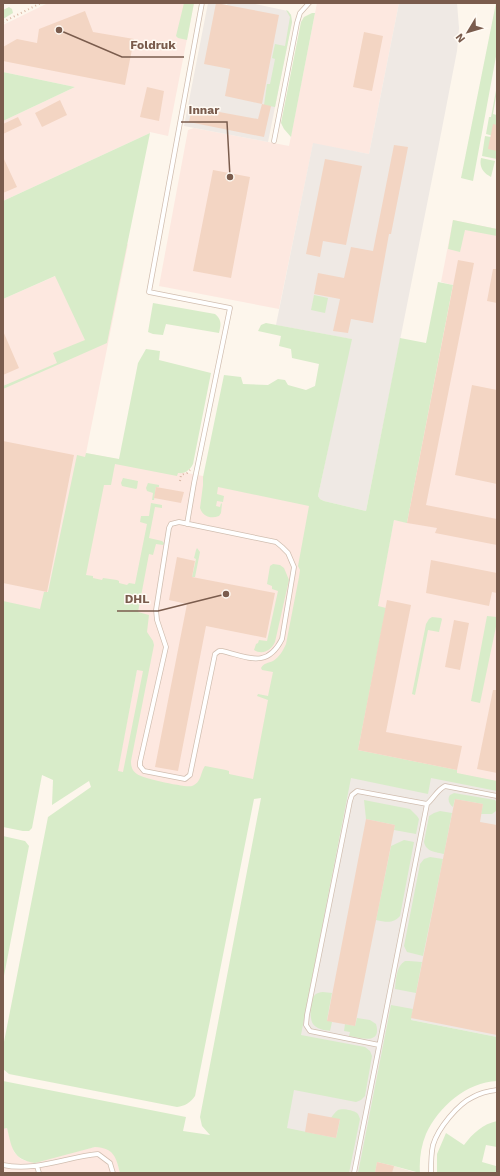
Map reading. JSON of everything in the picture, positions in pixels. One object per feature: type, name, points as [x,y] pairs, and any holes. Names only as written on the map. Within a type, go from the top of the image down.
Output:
[{"type":"lane","points":[[187,524],[230,308],[149,292],[202,3]]},
{"type":"lane","points":[[274,141],[297,23],[300,13],[309,3]]},
{"type":"lane","points":[[174,522],[187,524],[276,542],[288,553],[292,561],[294,572],[282,639],[273,653],[258,660],[222,651],[215,654],[190,774],[185,779],[182,779],[144,771],[141,769],[140,762],[166,647],[157,620],[156,610],[169,528],[174,522]]},
{"type":"lane","points":[[354,1173],[427,804],[437,791],[445,786],[497,796]]},
{"type":"lane","points":[[379,1045],[310,1031],[306,1025],[307,1015],[352,795],[358,791],[427,804]]},
{"type":"lane","points":[[431,1173],[431,1156],[434,1143],[441,1129],[451,1115],[472,1097],[497,1090]]},
{"type":"lane","points":[[3,1165],[18,1167],[37,1166],[85,1155],[98,1154],[110,1163],[113,1173]]},
{"type":"lane","points":[[37,1166],[39,1173]]},
{"type":"path","points":[[3,22],[41,3]]},
{"type":"path","points":[[180,481],[181,475],[192,468]]},
{"type":"shaded area","points":[[48,3],[194,3],[168,136],[150,132],[3,201],[3,121],[75,87],[3,72],[3,25]]},
{"type":"shaded area","points":[[208,3],[227,5],[228,3],[251,3],[288,11],[291,15],[292,22],[268,142],[184,126]]},
{"type":"shaded area","points":[[317,3],[399,3],[369,154],[313,144],[279,309],[159,286],[188,130],[194,128],[289,146]]},
{"type":"shaded area","points":[[399,3],[457,3],[459,28],[457,51],[366,511],[324,501],[318,496],[351,339],[276,325],[313,143],[369,154]]},
{"type":"shaded area","points":[[453,220],[497,229],[497,783],[349,753],[394,520],[407,522],[453,285],[441,282]]},
{"type":"shaded area","points":[[128,244],[86,453],[320,499],[261,797],[116,778],[137,670],[3,606],[3,299]]},
{"type":"shaded area","points":[[349,753],[497,783],[497,1037],[411,1020],[370,1173],[266,1173]]},
{"type":"shaded area","points":[[7,1128],[14,1152],[21,1159],[26,1161],[95,1147],[102,1147],[114,1154],[120,1173],[3,1173],[3,1129]]},
{"type":"shaded area","points":[[377,1162],[394,1166],[417,1173],[370,1173]]},
{"type":"green space","points":[[184,3],[194,3],[187,40],[176,36]]},
{"type":"green space","points":[[496,3],[497,51],[473,181],[461,178]]},
{"type":"green space","points":[[9,7],[12,9],[13,13],[3,19],[3,10]]},
{"type":"green space","points":[[286,10],[291,15],[292,22],[275,107],[264,105],[267,84],[270,84],[275,59],[272,58],[275,44],[285,46],[290,17]]},
{"type":"green space","points":[[315,13],[291,137],[281,123],[301,22],[304,17]]},
{"type":"green space","points":[[3,72],[75,87],[3,121]]},
{"type":"green space","points":[[497,85],[493,114],[497,115],[497,137],[486,134]]},
{"type":"green space","points":[[150,133],[107,343],[3,389],[3,386],[57,363],[53,353],[85,340],[55,276],[3,299],[3,201]]},
{"type":"green space","points":[[485,136],[491,137],[497,151],[497,159],[482,156]]},
{"type":"green space","points":[[481,158],[495,161],[491,177],[482,169]]},
{"type":"green space","points":[[453,220],[497,229],[497,236],[465,230],[460,252],[448,249]]},
{"type":"green space","points":[[438,282],[453,285],[407,523],[394,520],[378,606],[386,608],[358,750],[457,770],[457,773],[497,781],[497,791],[431,778],[428,794],[351,778],[301,1035],[365,1047],[370,1051],[372,1056],[365,1096],[356,1102],[294,1090],[287,1128],[336,1138],[340,1120],[331,1118],[334,1114],[338,1110],[342,1109],[357,1113],[360,1119],[349,1173],[120,1173],[113,1154],[106,1149],[95,1147],[35,1163],[22,1159],[14,1152],[7,1128],[3,1129],[3,1081],[186,1117],[183,1131],[210,1135],[202,1126],[200,1117],[261,798],[254,799],[195,1096],[187,1104],[177,1107],[9,1074],[3,1069],[3,1047],[48,817],[91,787],[89,781],[52,805],[53,780],[42,775],[32,828],[29,831],[23,831],[3,827],[3,601],[40,609],[44,592],[48,592],[77,455],[85,457],[86,453],[119,459],[138,363],[146,349],[160,351],[159,360],[211,373],[193,464],[189,470],[183,473],[178,473],[177,476],[115,464],[111,485],[104,485],[86,575],[102,580],[103,578],[117,580],[119,583],[127,585],[129,583],[135,584],[147,524],[140,522],[141,516],[149,516],[151,503],[162,505],[162,508],[155,507],[149,538],[162,541],[164,543],[163,545],[156,544],[153,555],[149,554],[138,612],[149,615],[147,632],[154,645],[131,765],[134,771],[140,776],[188,786],[192,786],[198,782],[205,766],[226,770],[229,771],[229,774],[253,779],[268,700],[257,696],[258,694],[268,696],[273,672],[262,670],[261,668],[265,664],[277,658],[286,644],[299,577],[300,570],[298,566],[309,506],[218,487],[217,494],[224,496],[223,502],[217,501],[216,506],[220,507],[221,503],[222,504],[221,513],[219,516],[208,516],[201,511],[203,477],[224,375],[241,377],[243,384],[268,385],[278,379],[285,380],[288,385],[306,390],[315,386],[319,364],[292,358],[291,349],[279,346],[281,336],[258,331],[261,325],[266,323],[352,339],[318,496],[324,501],[366,511],[400,338],[426,343]],"holes":[[[137,670],[143,671],[123,772],[118,771]]]},
{"type":"green space","points":[[314,295],[328,298],[325,313],[311,310]]},
{"type":"green space","points":[[153,303],[215,314],[219,318],[220,322],[219,333],[166,324],[163,335],[148,332]]},
{"type":"green space","points":[[123,478],[138,481],[137,488],[122,486],[121,483]]},
{"type":"green space","points":[[148,483],[159,485],[159,487],[156,487],[154,500],[152,500],[153,493],[147,491],[146,488]]},
{"type":"green space","points":[[197,548],[200,552],[195,577],[192,577],[196,559],[194,558]]},
{"type":"green space","points":[[273,564],[280,565],[284,568],[289,580],[275,642],[269,650],[260,652],[254,650],[259,640],[267,641],[278,591],[272,589],[272,586],[267,584],[270,566]]},
{"type":"green space","points":[[487,616],[497,617],[497,622],[480,703],[471,701]]},
{"type":"green space","points":[[432,617],[442,619],[439,632],[428,630],[415,695],[412,694],[426,624]]},
{"type":"green space","points":[[454,793],[495,800],[497,803],[496,811],[492,814],[481,814],[483,804],[455,799],[453,807],[449,798],[450,795]]},
{"type":"green space","points":[[364,800],[410,809],[419,819],[416,834],[394,830],[395,825],[366,819]]},
{"type":"green space","points":[[440,811],[452,813],[444,854],[429,850],[424,842],[429,816]]},
{"type":"green space","points":[[3,836],[25,841],[29,846],[3,981]]},
{"type":"green space","points":[[404,840],[414,842],[400,916],[395,920],[386,922],[376,920],[391,846]]},
{"type":"green space","points":[[430,857],[443,859],[423,956],[407,952],[404,946],[420,864],[424,859]]},
{"type":"green space","points":[[405,961],[422,962],[416,993],[395,989],[398,970]]},
{"type":"green space","points":[[317,993],[332,993],[327,1020],[332,1022],[330,1031],[316,1027],[311,1018],[311,1005],[313,998]]},
{"type":"green space","points":[[391,1005],[413,1009],[411,1020],[497,1037],[497,1081],[486,1082],[465,1091],[438,1114],[431,1124],[423,1143],[420,1158],[420,1173],[377,1162],[375,1173],[358,1173]]},
{"type":"green space","points":[[357,1018],[370,1020],[376,1024],[377,1031],[373,1038],[364,1039],[349,1036],[350,1032],[344,1031],[345,1024],[355,1026]]},
{"type":"green space","points":[[497,1121],[497,1147],[486,1145],[482,1162],[496,1166],[497,1160],[497,1173],[437,1173],[437,1154],[446,1133],[464,1145],[487,1124]]},
{"type":"building","points":[[216,3],[279,15],[262,104],[225,96],[230,69],[204,64]]},
{"type":"building","points":[[85,11],[93,32],[134,39],[125,85],[3,61],[3,47],[17,39],[37,43],[39,29]]},
{"type":"building","points":[[364,32],[383,36],[372,91],[353,87]]},
{"type":"building","points":[[147,87],[164,91],[159,121],[140,117]]},
{"type":"building","points":[[60,100],[67,115],[42,127],[35,113]]},
{"type":"building","points":[[262,104],[271,106],[264,137],[189,122],[192,107],[258,119]]},
{"type":"building","points":[[18,117],[22,125],[3,134],[3,124]]},
{"type":"building","points":[[493,124],[497,125],[497,151],[488,149]]},
{"type":"building","points":[[394,145],[408,147],[391,234],[389,234],[373,323],[351,319],[348,333],[333,331],[340,299],[314,294],[318,273],[344,278],[351,247],[373,251]]},
{"type":"building","points":[[3,157],[17,187],[3,193]]},
{"type":"building","points":[[325,159],[362,166],[346,245],[323,241],[320,257],[306,254]]},
{"type":"building","points":[[213,170],[250,177],[231,278],[193,271]]},
{"type":"building","points":[[458,260],[474,263],[426,505],[497,519],[497,545],[435,533],[437,528],[407,523]]},
{"type":"building","points":[[493,269],[497,269],[497,303],[487,301]]},
{"type":"building","points":[[3,331],[19,368],[3,375]]},
{"type":"building","points":[[472,385],[497,390],[497,484],[455,475]]},
{"type":"building","points":[[3,441],[74,455],[47,592],[3,583]]},
{"type":"building","points":[[156,487],[184,492],[181,503],[154,498]]},
{"type":"building","points":[[177,557],[195,561],[192,577],[275,593],[266,638],[206,626],[178,771],[155,767],[187,604],[169,600]]},
{"type":"building","points":[[431,560],[497,573],[497,593],[492,592],[489,606],[426,593]]},
{"type":"building","points":[[387,600],[411,605],[386,732],[462,746],[457,770],[358,750]]},
{"type":"building","points":[[454,620],[469,623],[460,670],[445,667]]},
{"type":"building","points":[[493,690],[497,690],[497,773],[477,769]]},
{"type":"building","points":[[455,799],[483,804],[480,822],[497,825],[497,1035],[411,1018]]},
{"type":"building","points":[[366,819],[395,825],[355,1026],[327,1021]]},
{"type":"building","points":[[308,1113],[340,1119],[336,1138],[305,1132]]},
{"type":"building","points":[[377,1162],[394,1166],[392,1173],[375,1173]]},
{"type":"place","name":"Foldruk","points":[[59,30]]},
{"type":"place","name":"Innar","points":[[230,177]]},
{"type":"place","name":"DHL","points":[[226,594]]}]
